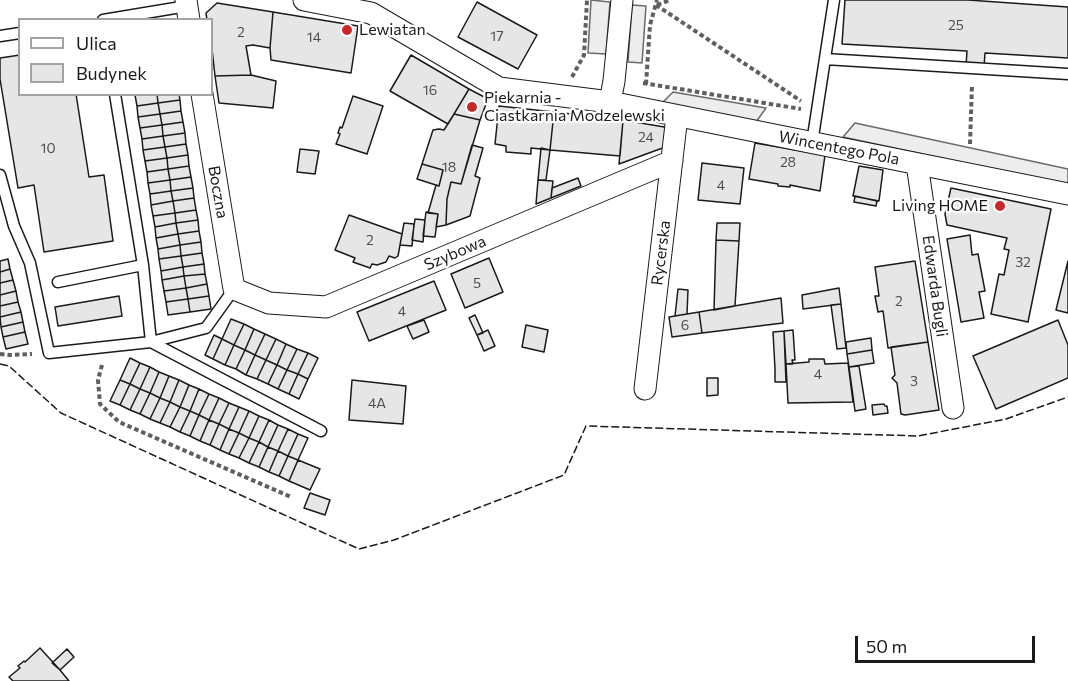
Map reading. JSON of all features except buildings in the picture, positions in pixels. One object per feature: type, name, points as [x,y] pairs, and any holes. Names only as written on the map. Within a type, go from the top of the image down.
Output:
[{"type":"street","name":"Wincentego Pola","points":[[304,0],[371,13],[499,88],[610,102],[1068,194]]},
{"type":"street","points":[[610,102],[622,0]]},
{"type":"street","name":"Boczna","points":[[202,96],[234,289]]},
{"type":"street","name":"Rycerska","points":[[645,389],[677,116]]},
{"type":"street","name":"Szybowa","points":[[234,289],[269,303],[326,307],[672,161]]},
{"type":"street","name":"Edwarda Bugli","points":[[917,164],[953,408]]},
{"type":"lane","points":[[812,143],[834,0]]},
{"type":"lane","points":[[111,18],[187,9]]},
{"type":"lane","points":[[0,36],[18,33]]},
{"type":"lane","points":[[825,59],[1068,74]]},
{"type":"lane","points":[[116,96],[142,265],[151,342]]},
{"type":"lane","points":[[0,175],[14,226],[30,263],[49,353],[151,342],[206,328],[234,289]]},
{"type":"lane","points":[[58,282],[142,265]]},
{"type":"lane","points":[[151,342],[321,431]]},
{"type":"path","points":[[587,0],[584,55],[572,77],[646,84],[817,111]]},
{"type":"path","points":[[656,2],[670,0]]},
{"type":"path","points":[[646,84],[650,25],[656,2]]},
{"type":"path","points":[[656,2],[817,111]]},
{"type":"path","points":[[970,144],[972,68]]},
{"type":"path","points":[[108,346],[98,380],[100,404],[119,422],[291,497]]},
{"type":"path","points":[[0,354],[10,356],[49,353]]},
{"type":"shaded area","points":[[591,0],[610,2],[606,54],[588,53]]},
{"type":"shaded area","points":[[632,5],[646,6],[642,63],[628,62]]},
{"type":"shaded area","points":[[673,92],[766,108],[756,122],[660,105]]},
{"type":"shaded area","points":[[855,123],[1068,169],[1068,185],[843,137]]},
{"type":"fence","points":[[0,364],[9,366],[61,413],[359,549],[394,540],[564,475],[586,426],[918,436],[1006,419],[1068,397]]},
{"type":"place","name":"Lewiatan","points":[[347,30]]},
{"type":"place","name":"Piekarnia - Ciastkarnia Modzelewski","points":[[472,107]]},
{"type":"place","name":"Living HOME","points":[[1000,206]]}]
